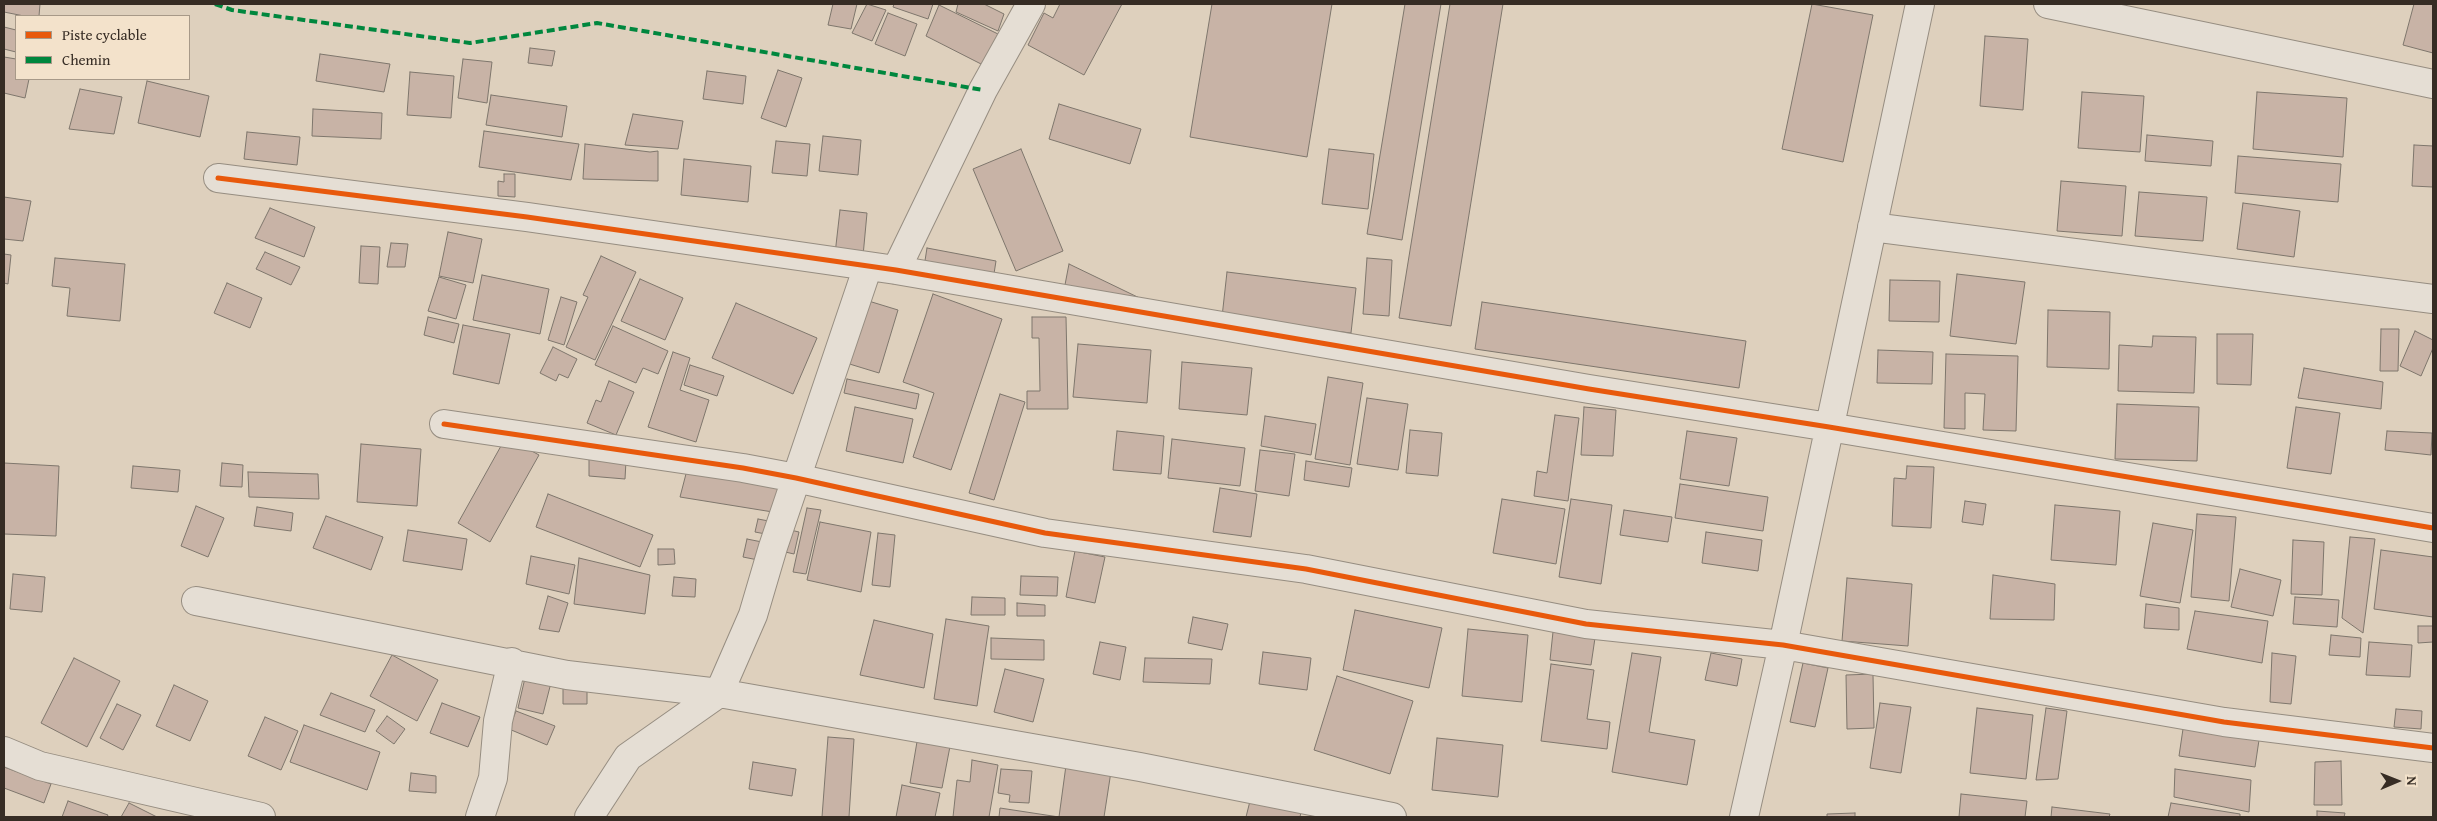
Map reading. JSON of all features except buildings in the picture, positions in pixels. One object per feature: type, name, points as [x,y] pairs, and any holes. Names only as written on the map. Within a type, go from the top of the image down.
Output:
[{"type":"street","points":[[896,270],[983,90],[1031,4]]},
{"type":"street","points":[[1744,817],[1783,645],[1920,4]]},
{"type":"street","points":[[2048,4],[2433,84]]},
{"type":"street","points":[[218,178],[527,217],[896,270],[1579,388],[1829,427],[2433,528]]},
{"type":"street","points":[[1872,227],[2433,299]]},
{"type":"street","points":[[589,817],[628,756],[719,692],[753,615],[796,478],[868,266]]},
{"type":"street","points":[[444,424],[796,478],[1045,533],[1306,569],[1586,624],[1783,645],[2224,722],[2433,748]]},
{"type":"street","points":[[196,601],[294,622],[356,632],[412,645],[512,662],[567,675],[719,692],[1140,767],[1392,817]]},
{"type":"street","points":[[480,817],[493,778],[498,722],[512,662]]},
{"type":"street","points":[[4,751],[40,766],[260,817]]},
{"type":"marked path","points":[[215,4],[232,10],[470,43],[597,23],[983,90]]},
{"type":"cycle path","points":[[218,178],[527,217],[896,270],[1589,389],[1829,427],[2433,528]]},
{"type":"cycle path","points":[[444,424],[743,468],[1045,533],[1306,569],[1586,624],[1783,645],[2224,722],[2433,748]]}]
